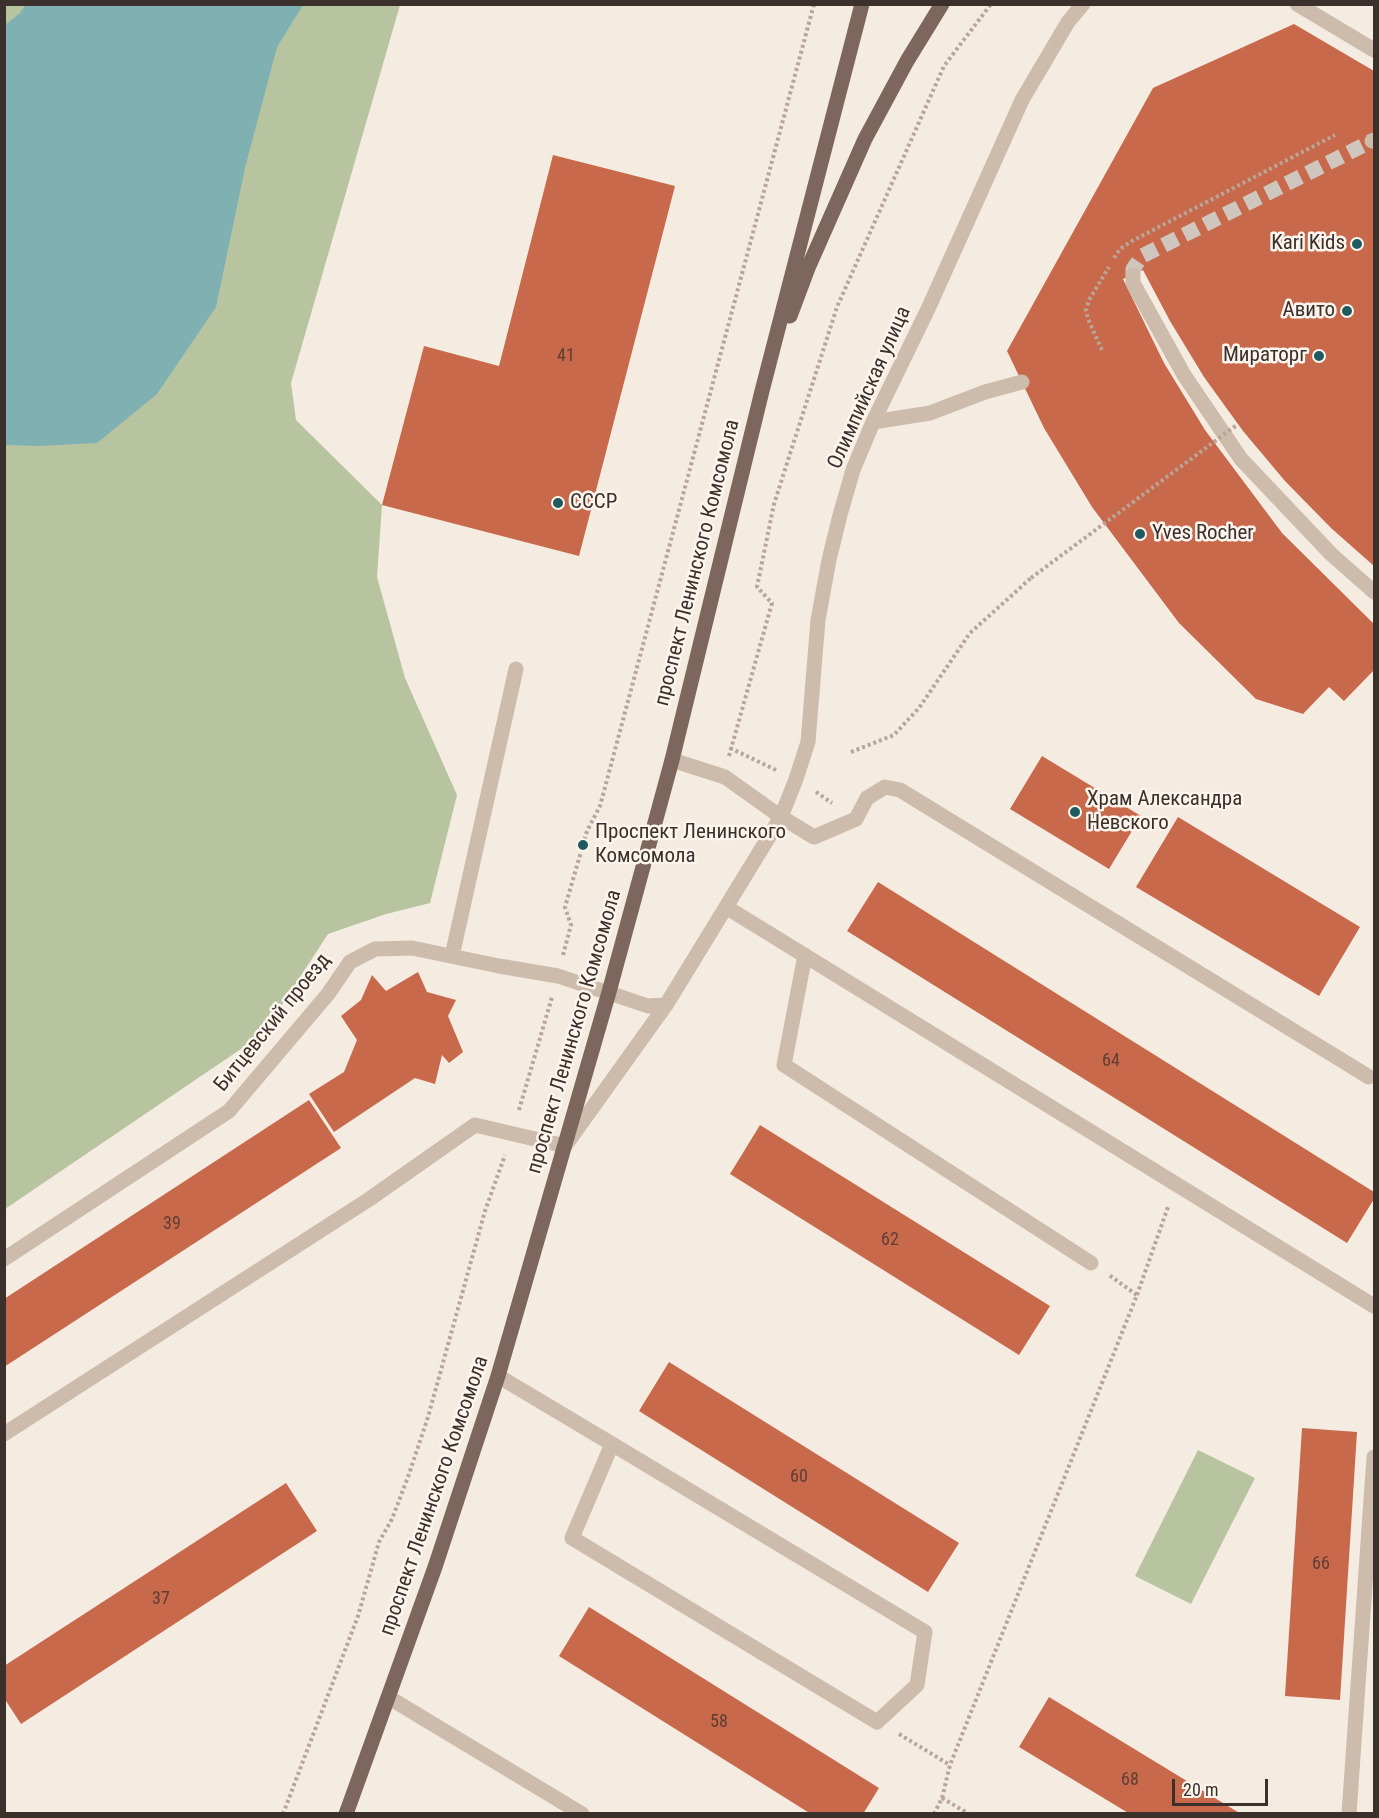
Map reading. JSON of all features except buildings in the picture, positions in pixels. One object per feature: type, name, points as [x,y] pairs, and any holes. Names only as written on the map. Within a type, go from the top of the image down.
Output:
[{"type":"main road","name":"проспект Ленинского Комсомола","points":[[346,1814],[435,1567],[498,1376],[609,992],[672,760],[762,391],[862,4]]},
{"type":"main road","points":[[762,391],[808,268],[866,139],[907,61],[942,4]]},
{"type":"street","name":"Олимпийская улица","points":[[565,1146],[666,1005],[781,817],[808,742],[818,620],[829,560],[853,470],[1022,100],[1068,22],[1083,4]]},
{"type":"street","points":[[1297,4],[1374,50]]},
{"type":"street","points":[[1133,274],[1133,283],[1184,375],[1241,459],[1331,554],[1374,592]]},
{"type":"street","points":[[873,422],[930,413],[985,392],[1022,382]]},
{"type":"street","points":[[453,956],[516,669]]},
{"type":"street","points":[[672,760],[725,777],[781,817],[814,837],[856,819],[867,798],[885,786],[900,790],[1369,1077]]},
{"type":"street","points":[[726,907],[1374,1306]]},
{"type":"street","name":"Битцевский проезд","points":[[4,1258],[229,1111],[328,994],[350,962],[375,949],[412,948],[558,976],[648,1006],[666,1005]]},
{"type":"street","points":[[805,955],[784,1065],[1091,1263]]},
{"type":"street","points":[[4,1434],[368,1200],[475,1125],[565,1146]]},
{"type":"street","points":[[498,1376],[612,1444],[925,1632],[917,1685],[877,1722],[572,1538],[612,1444]]},
{"type":"street","points":[[1349,1814],[1374,1457]]},
{"type":"street","points":[[388,1696],[582,1814]]},
{"type":"path","points":[[283,1814],[358,1616],[379,1542],[392,1519],[408,1477],[428,1417],[485,1211],[513,1134],[571,925],[565,907],[587,831],[600,806],[814,4]]},
{"type":"path","points":[[730,748],[771,603],[758,587],[774,504],[837,308],[944,66],[991,4]]},
{"type":"path","points":[[1102,350],[1086,310],[1089,300],[1120,249],[1335,135]]},
{"type":"path","points":[[851,752],[894,735],[919,708],[970,633],[1031,578],[1238,424]]},
{"type":"path","points":[[934,1814],[942,1798],[950,1765],[1137,1295],[1176,1184]]},
{"type":"path","points":[[1091,1263],[1137,1295]]},
{"type":"path","points":[[877,1722],[950,1765]]},
{"type":"path","points":[[942,1798],[969,1814]]},
{"type":"green space","points":[[5,5],[400,5],[291,383],[296,420],[382,505],[377,577],[405,678],[457,795],[430,903],[386,914],[328,934],[263,1034],[5,1209]]},
{"type":"green space","points":[[1198,1450],[1255,1478],[1191,1604],[1135,1576]]},
{"type":"water","points":[[26,4],[303,5],[277,47],[245,168],[216,307],[157,394],[97,443],[5,445],[5,25],[20,13]]},
{"type":"tunnel","points":[[1133,275],[1133,269],[1142,256],[1372,141]]},
{"type":"place","name":"Kari Kids","points":[[1357,244]]},
{"type":"place","name":"Авито","points":[[1347,311]]},
{"type":"place","name":"Мираторг","points":[[1319,356]]},
{"type":"place","name":"СССР","points":[[558,503]]},
{"type":"place","name":"Yves Rocher","points":[[1140,534]]},
{"type":"place","name":"Храм Александра Невского","points":[[1075,812]]},
{"type":"place","name":"Проспект Ленинского Комсомола","points":[[583,845]]}]
